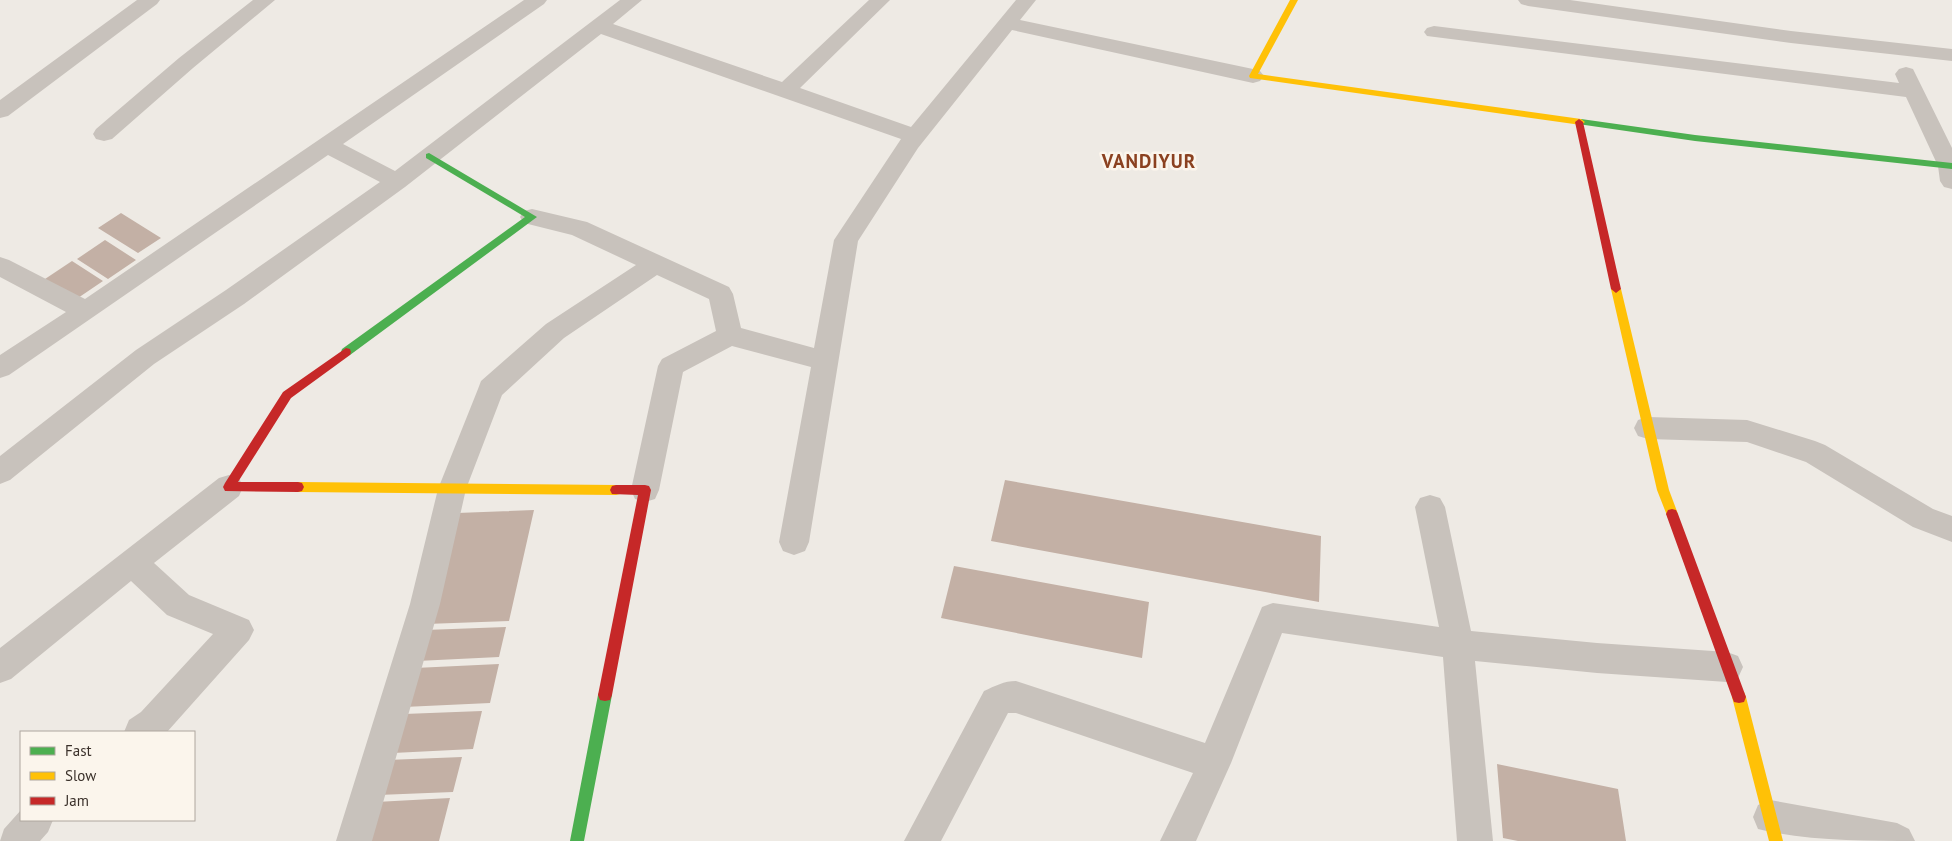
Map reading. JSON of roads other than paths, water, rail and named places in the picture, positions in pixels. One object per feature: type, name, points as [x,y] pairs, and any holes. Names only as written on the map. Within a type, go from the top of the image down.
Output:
[{"type":"street","points":[[0,111],[150,0]]},
{"type":"street","points":[[104,134],[186,63],[265,0]]},
{"type":"street","points":[[0,368],[86,311],[537,0]]},
{"type":"street","points":[[0,472],[145,357],[235,297],[327,229],[397,181],[632,0]]},
{"type":"street","points":[[786,91],[880,0]]},
{"type":"street","points":[[794,542],[846,240],[916,136],[1026,0]]},
{"type":"street","points":[[1253,76],[1294,0]]},
{"type":"street","points":[[1528,0],[1791,37],[1952,55]]},
{"type":"street","points":[[1007,23],[1253,76],[1695,138],[1951,171]]},
{"type":"street","points":[[599,26],[916,136]]},
{"type":"street","points":[[1434,32],[1914,91]]},
{"type":"street","points":[[1895,48],[1951,171]]},
{"type":"street","points":[[1579,122],[1600,223],[1663,490],[1742,706],[1773,829],[1897,841]]},
{"type":"street","points":[[326,145],[397,181]]},
{"type":"street","points":[[429,156],[532,216],[579,228],[720,294],[730,335]]},
{"type":"street","points":[[0,668],[229,487],[287,396],[532,216]]},
{"type":"street","points":[[354,841],[425,604],[452,489],[491,388],[555,331],[654,264]]},
{"type":"street","points":[[0,266],[86,311]]},
{"type":"street","points":[[577,841],[671,366],[730,335],[825,361]]},
{"type":"street","points":[[1648,428],[1747,431],[1815,453],[1923,518],[1952,529]]},
{"type":"street","points":[[229,487],[645,490]]},
{"type":"street","points":[[1430,507],[1458,645],[1475,841]]},
{"type":"street","points":[[132,562],[178,605],[238,630],[153,723],[142,731]]},
{"type":"street","points":[[1178,841],[1214,764],[1274,617],[1458,645],[1597,658],[1727,667]]},
{"type":"street","points":[[922,841],[996,702],[1006,697],[1016,697],[1214,764]]},
{"type":"street","points":[[16,841],[35,821]]},
{"type":"district","name":"VANDIYUR","points":[[1149,161]]}]
